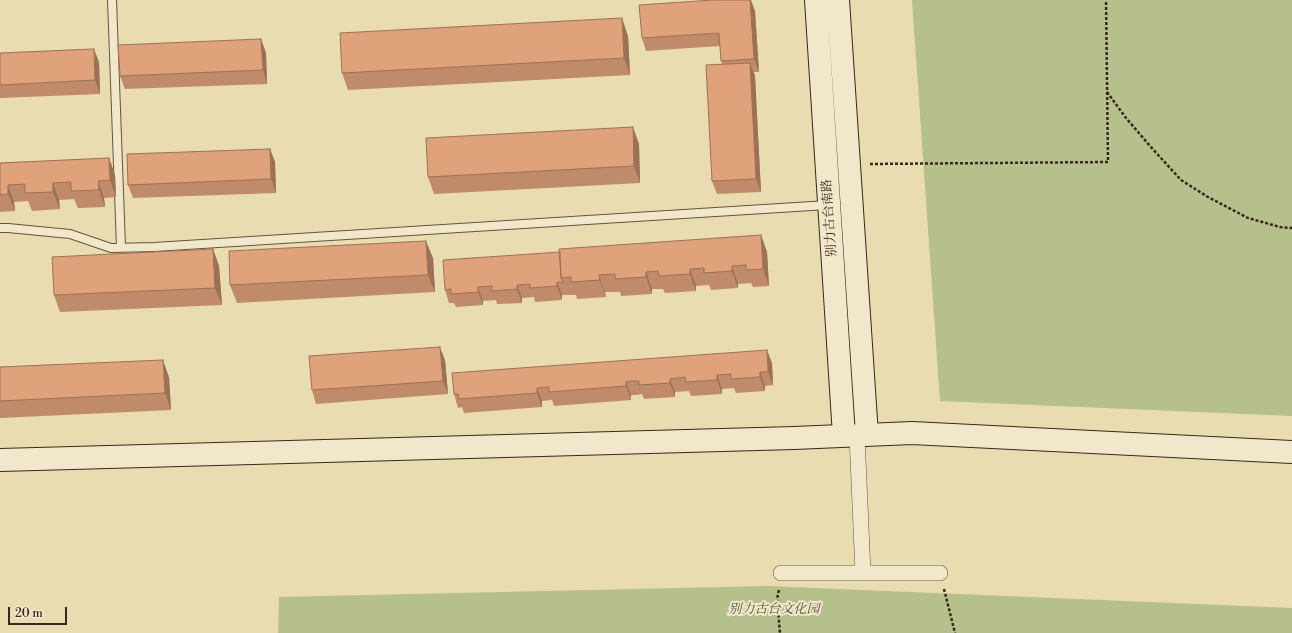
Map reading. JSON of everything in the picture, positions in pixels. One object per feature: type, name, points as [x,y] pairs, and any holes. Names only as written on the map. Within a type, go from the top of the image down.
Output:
[{"type":"street","name":"别力古台南路","points":[[816,0],[829,205],[856,436]]},
{"type":"street","name":"别力古台南路","points":[[838,0],[850,164],[856,436]]},
{"type":"street","points":[[0,460],[794,438],[912,433],[1292,452]]},
{"type":"street","points":[[856,436],[863,565]]},
{"type":"street","points":[[781,573],[863,565],[940,573]]},
{"type":"lane","points":[[112,0],[121,247]]},
{"type":"lane","points":[[0,228],[70,234],[111,248],[154,247],[829,205]]},
{"type":"path","points":[[850,164],[1108,162],[1106,0]]},
{"type":"path","points":[[1107,92],[1126,118],[1181,180],[1208,198],[1248,218],[1280,227],[1292,228]]},
{"type":"path","points":[[780,633],[777,599],[781,573]]},
{"type":"path","points":[[940,573],[955,633]]},
{"type":"green space","points":[[912,0],[1292,0],[1292,416],[940,401]]},
{"type":"green space","name":"别力古台文化园","points":[[767,586],[1292,608],[1292,633],[278,633],[279,597]]},
{"type":"building","points":[[713,0],[750,0],[754,59],[721,61],[719,33],[642,38],[639,5]]},
{"type":"building","points":[[622,18],[624,58],[342,73],[340,33]]},
{"type":"building","points":[[261,39],[263,70],[120,76],[118,45]]},
{"type":"building","points":[[94,49],[95,80],[0,85],[0,53]]},
{"type":"building","points":[[750,63],[756,179],[712,181],[706,65]]},
{"type":"building","points":[[633,127],[634,166],[428,177],[426,138]]},
{"type":"building","points":[[270,149],[271,179],[128,185],[127,154]]},
{"type":"building","points":[[109,158],[110,180],[98,181],[99,190],[71,191],[71,182],[53,183],[53,192],[25,193],[25,184],[8,185],[8,194],[0,195],[0,163]]},
{"type":"building","points":[[761,235],[763,269],[746,270],[746,265],[732,266],[732,271],[704,273],[704,268],[690,269],[690,274],[659,276],[658,271],[646,272],[646,277],[615,279],[615,274],[599,275],[600,280],[571,282],[571,277],[561,278],[559,249]]},
{"type":"building","points":[[426,241],[428,275],[230,285],[229,251]]},
{"type":"building","points":[[213,249],[215,288],[54,295],[52,257]]},
{"type":"building","points":[[560,252],[561,278],[563,282],[557,282],[557,286],[530,288],[530,284],[517,285],[517,289],[492,291],[492,286],[478,287],[478,292],[451,294],[451,289],[445,290],[443,260]]},
{"type":"building","points":[[440,347],[443,381],[312,390],[309,356]]},
{"type":"building","points":[[767,350],[768,372],[760,372],[760,377],[731,379],[731,374],[717,375],[717,380],[686,382],[685,377],[670,379],[670,383],[639,385],[639,381],[631,381],[626,382],[626,386],[549,392],[549,387],[537,388],[537,393],[459,399],[458,394],[454,394],[452,373]]},
{"type":"building","points":[[163,360],[165,393],[0,401],[0,367]]}]
